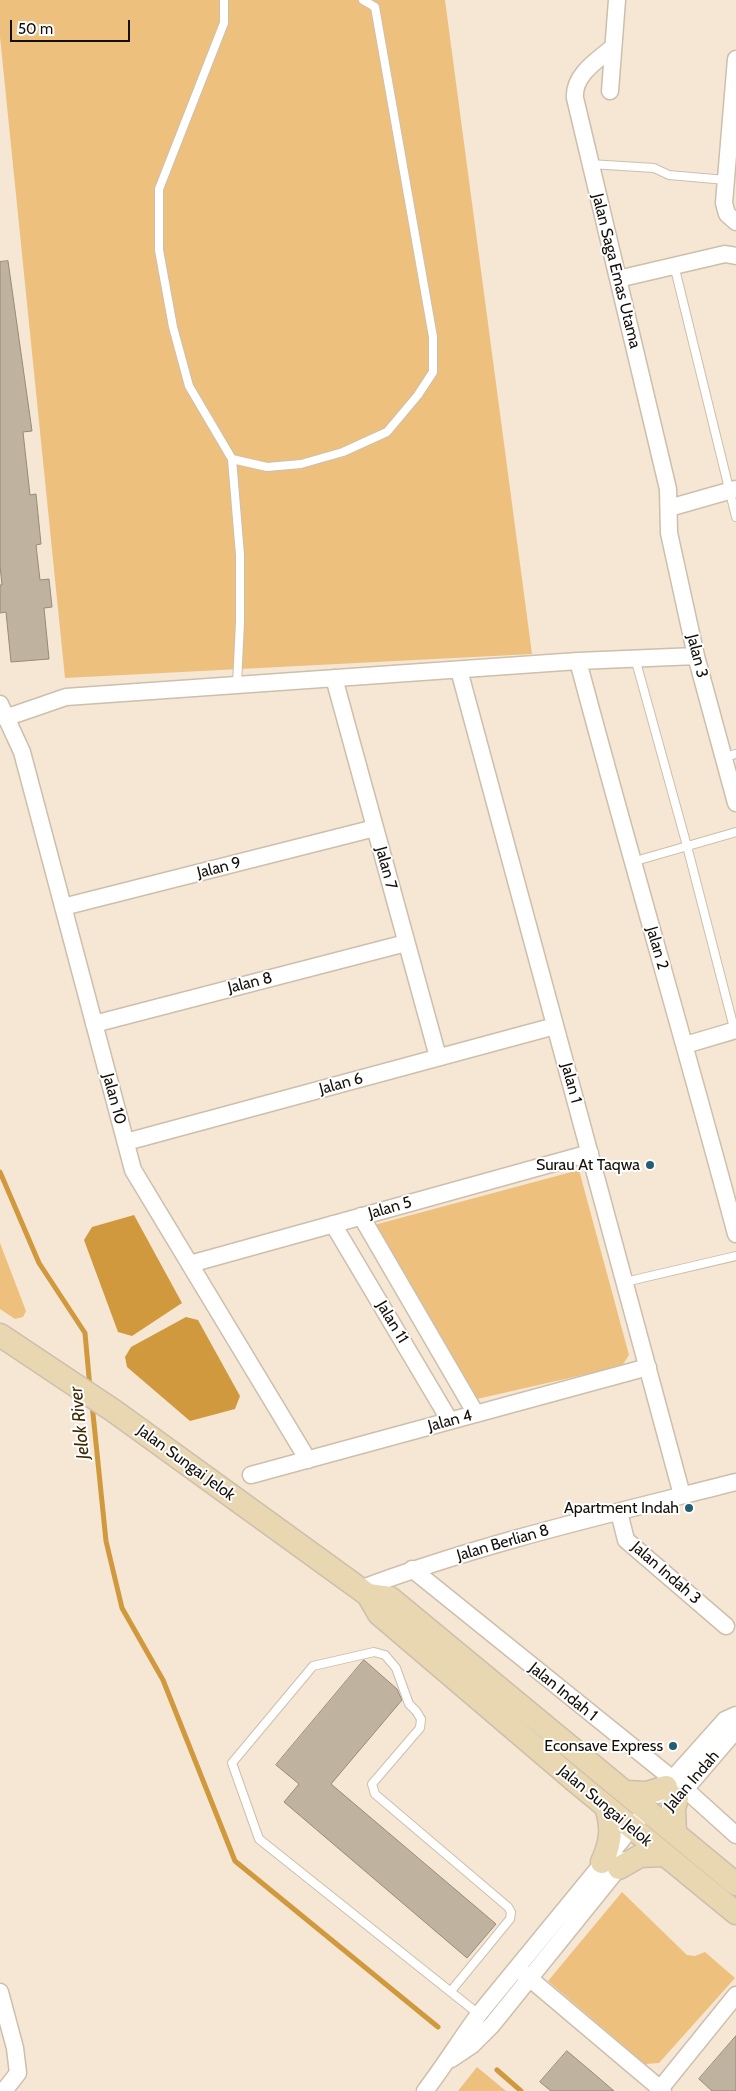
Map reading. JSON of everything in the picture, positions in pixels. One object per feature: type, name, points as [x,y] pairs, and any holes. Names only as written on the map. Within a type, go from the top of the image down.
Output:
[{"type":"street","points":[[610,91],[617,0]]},
{"type":"street","name":"Jalan Saga Emas Utama","points":[[612,48],[585,72],[574,90],[668,489],[669,508]]},
{"type":"street","points":[[736,59],[724,203],[727,214],[736,222]]},
{"type":"street","points":[[618,279],[725,254],[736,256]]},
{"type":"street","points":[[669,508],[733,490]]},
{"type":"street","name":"Jalan 3","points":[[669,508],[669,533],[696,656],[730,756],[736,802]]},
{"type":"street","points":[[3,711],[66,696],[578,661],[696,656]]},
{"type":"street","name":"Jalan 2","points":[[578,661],[631,862],[685,1045],[736,1234]]},
{"type":"street","name":"Jalan 1","points":[[459,670],[682,1495]]},
{"type":"street","name":"Jalan 7","points":[[334,678],[438,1057]]},
{"type":"street","name":"Jalan 10","points":[[3,711],[22,752],[133,1170],[308,1460]]},
{"type":"street","name":"Jalan 9","points":[[63,907],[375,828]]},
{"type":"street","name":"Jalan 8","points":[[94,1024],[406,943]]},
{"type":"street","name":"Jalan 6","points":[[126,1142],[555,1026]]},
{"type":"street","points":[[685,1045],[736,1032]]},
{"type":"street","name":"Jalan 5","points":[[190,1264],[590,1153]]},
{"type":"street","name":"Jalan 11","points":[[361,1216],[476,1414]]},
{"type":"street","name":"Jalan 11","points":[[333,1224],[450,1421]]},
{"type":"street","name":"Jalan Sungai Jelok","points":[[0,1335],[114,1411],[364,1592],[379,1614],[663,1855],[736,1913]]},
{"type":"street","name":"Jalan 4","points":[[251,1475],[648,1367]]},
{"type":"street","name":"Jalan Berlian 8","points":[[364,1592],[412,1569],[589,1519],[736,1482]]},
{"type":"street","name":"Jalan Indah 3","points":[[619,1512],[626,1540],[726,1626]]},
{"type":"street","name":"Jalan Indah 1","points":[[412,1569],[675,1789],[736,1835]]},
{"type":"street","name":"Jalan Sungai Jelok","points":[[364,1592],[390,1598],[736,1884]]},
{"type":"street","name":"Jalan Indah","points":[[611,1865],[637,1833],[660,1821],[675,1789],[735,1731],[736,1715]]},
{"type":"street","points":[[626,1792],[647,1793],[675,1789],[674,1809],[660,1821]]},
{"type":"street","points":[[425,2091],[479,2014],[588,1905],[611,1865],[608,1849],[611,1836],[610,1818],[606,1807]]},
{"type":"street","points":[[447,2062],[472,2045],[492,2025],[523,1972],[575,1895],[611,1865],[640,1856],[663,1855]]},
{"type":"street","points":[[575,1895],[588,1905]]},
{"type":"street","points":[[523,1972],[662,2090],[736,1995]]},
{"type":"street","points":[[0,1992],[7,2050],[18,2074],[4,2091]]},
{"type":"lane","points":[[224,0],[224,23],[159,189],[159,250],[173,328],[189,386],[232,459],[240,555],[240,622],[237,684]]},
{"type":"lane","points":[[232,459],[267,467],[301,464],[343,452],[386,432],[418,395],[432,372],[432,337],[375,7],[363,0]]},
{"type":"lane","points":[[590,164],[654,168],[669,175],[726,180]]},
{"type":"lane","points":[[674,265],[733,490],[736,517]]},
{"type":"lane","points":[[635,658],[736,1032]]},
{"type":"lane","points":[[631,862],[736,832]]},
{"type":"lane","points":[[625,1282],[736,1256]]},
{"type":"lane","points":[[451,1991],[510,1919],[511,1912],[508,1907],[375,1794],[372,1784],[420,1728],[421,1719],[409,1704],[396,1668],[385,1655],[374,1652],[314,1666],[232,1763],[259,1839],[492,2025]]},
{"type":"shaded area","points":[[0,0],[445,0],[532,654],[65,678],[0,37]]},
{"type":"shaded area","points":[[579,1170],[629,1355],[622,1366],[477,1399],[374,1225]]},
{"type":"shaded area","points":[[134,1215],[182,1303],[132,1336],[118,1332],[84,1240],[92,1227]]},
{"type":"shaded area","points":[[0,1243],[26,1311],[23,1317],[15,1319],[0,1309]]},
{"type":"shaded area","points":[[186,1317],[198,1320],[240,1396],[235,1409],[190,1421],[127,1367],[125,1357],[131,1347]]},
{"type":"shaded area","points":[[622,1892],[687,1955],[695,1956],[705,1952],[735,1978],[659,2063],[645,2064],[548,1981]]},
{"type":"shaded area","points":[[477,2067],[506,2091],[458,2091]]},
{"type":"building","points":[[8,261],[32,431],[23,432],[30,495],[36,494],[41,544],[36,545],[40,580],[49,579],[52,607],[44,608],[49,659],[11,662],[6,612],[0,613],[0,585],[2,585],[0,566],[0,262]]},
{"type":"building","points":[[364,1660],[397,1689],[402,1700],[331,1784],[496,1924],[467,1958],[284,1802],[299,1784],[276,1765]]},
{"type":"building","points":[[736,2036],[736,2091],[712,2091],[699,2079]]},
{"type":"building","points":[[567,2051],[614,2091],[551,2091],[540,2082]]},
{"type":"waterway","name":"Jelok River","points":[[0,1172],[39,1263],[85,1333],[90,1388]]},
{"type":"waterway","points":[[92,1404],[106,1541],[122,1608],[163,1680],[235,1861],[438,2027]]},
{"type":"waterway","points":[[497,2070],[521,2091]]},
{"type":"place","name":"Surau At Taqwa","points":[[650,1165]]},
{"type":"place","name":"Apartment Indah","points":[[689,1508]]},
{"type":"place","name":"Econsave Express","points":[[673,1746]]}]
